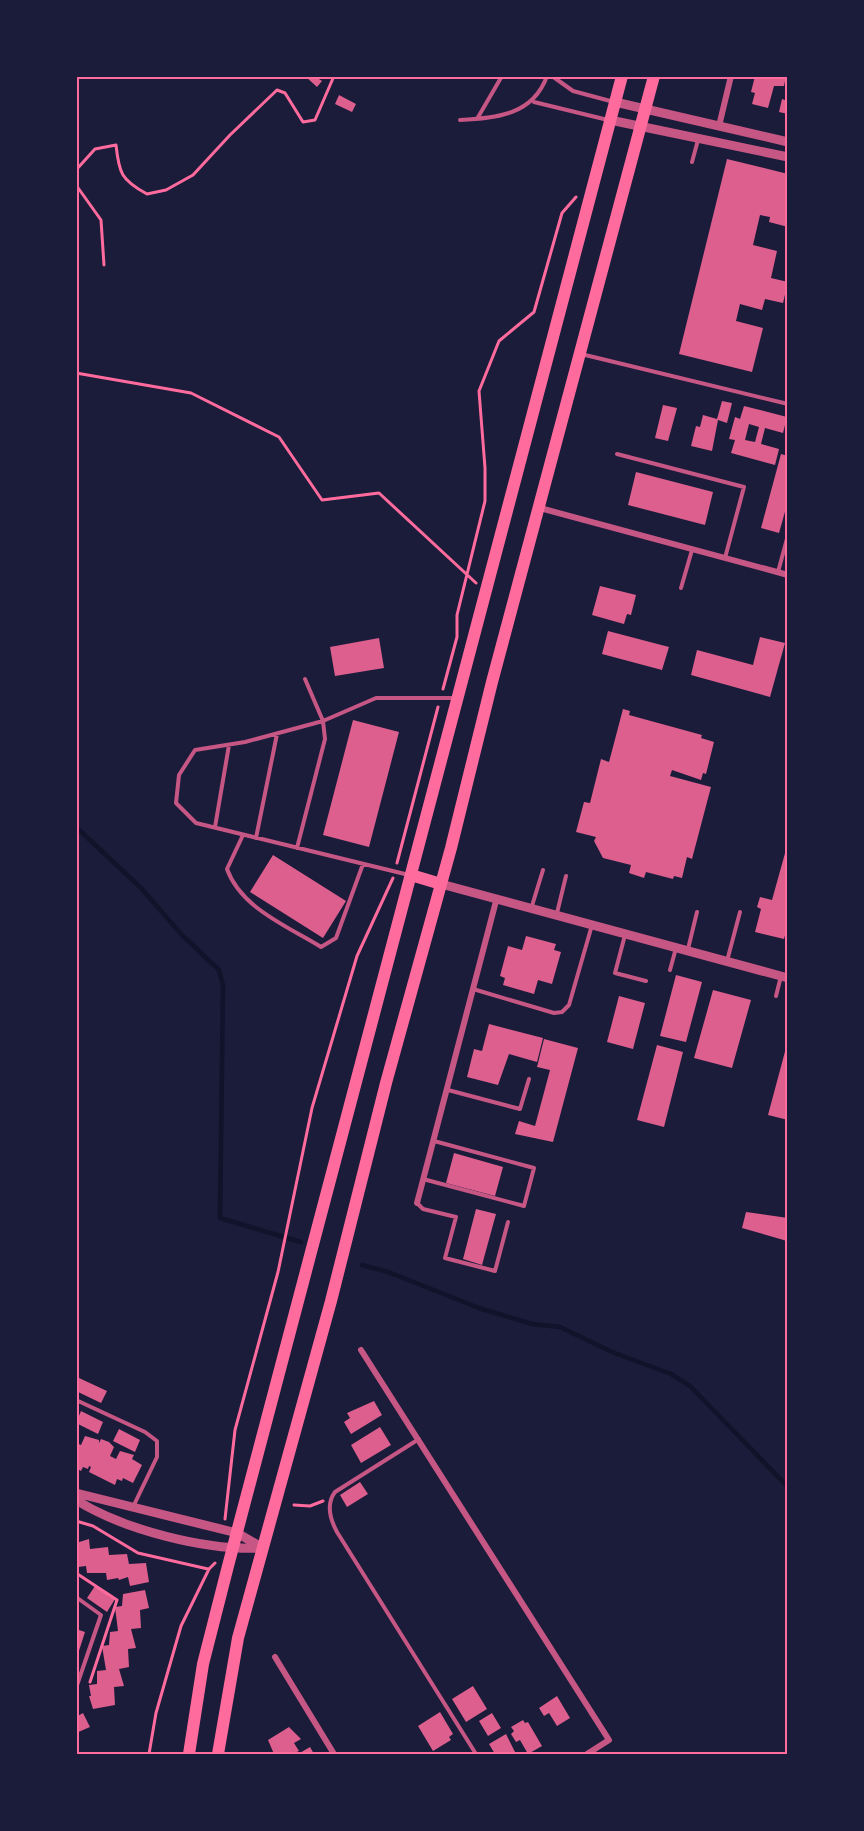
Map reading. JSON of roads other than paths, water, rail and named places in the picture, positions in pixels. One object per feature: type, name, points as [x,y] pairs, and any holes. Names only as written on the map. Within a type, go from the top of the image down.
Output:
[{"type":"main road","points":[[189,1755],[203,1664],[622,76]]},
{"type":"main road","points":[[218,1755],[238,1638],[331,1301],[386,1083],[441,884],[492,682],[654,76]]},
{"type":"main road","points":[[411,875],[441,884]]},
{"type":"street","points":[[719,126],[731,76]]},
{"type":"street","points":[[615,102],[788,142]]},
{"type":"street","points":[[610,120],[788,157]]},
{"type":"street","points":[[540,508],[788,574]]},
{"type":"street","points":[[441,884],[496,901],[784,977]]},
{"type":"street","points":[[417,1203],[496,901]]},
{"type":"street","points":[[361,1350],[420,1438],[609,1740],[587,1755]]},
{"type":"street","points":[[76,1492],[104,1497],[133,1508],[237,1533],[263,1548]]},
{"type":"street","points":[[76,1500],[96,1513],[127,1524],[233,1550],[263,1548]]},
{"type":"street","points":[[274,1657],[334,1755]]},
{"type":"lane","points":[[477,119],[502,76]]},
{"type":"lane","points":[[460,120],[494,117],[533,101],[541,92],[547,76]]},
{"type":"lane","points":[[552,76],[573,91],[615,102]]},
{"type":"lane","points":[[533,101],[610,120]]},
{"type":"lane","points":[[693,162],[698,139]]},
{"type":"lane","points":[[580,353],[788,404]]},
{"type":"lane","points":[[617,454],[744,487],[725,558]]},
{"type":"lane","points":[[778,572],[788,535]]},
{"type":"lane","points":[[681,588],[692,550]]},
{"type":"lane","points":[[297,848],[325,739],[323,721],[305,679]]},
{"type":"lane","points":[[411,875],[196,822],[176,803],[179,775],[195,750],[230,745],[323,721],[376,698],[458,698]]},
{"type":"lane","points":[[256,838],[277,734]]},
{"type":"lane","points":[[215,827],[230,745]]},
{"type":"lane","points":[[243,834],[226,869],[232,885],[247,901],[321,947],[336,938],[363,864]]},
{"type":"lane","points":[[531,909],[543,870]]},
{"type":"lane","points":[[556,916],[566,876]]},
{"type":"lane","points":[[687,951],[698,912]]},
{"type":"lane","points":[[727,961],[740,912]]},
{"type":"lane","points":[[473,989],[554,1013],[562,1012],[569,1005],[592,925]]},
{"type":"lane","points":[[625,934],[615,973],[646,981]]},
{"type":"lane","points":[[670,970],[676,948]]},
{"type":"lane","points":[[776,996],[784,977]]},
{"type":"lane","points":[[448,1090],[520,1109],[529,1079]]},
{"type":"lane","points":[[423,1179],[524,1206],[534,1168],[434,1141]]},
{"type":"lane","points":[[417,1203],[423,1209],[456,1217],[445,1258],[495,1271],[508,1222]]},
{"type":"lane","points":[[76,1400],[145,1432],[157,1441],[157,1457],[133,1508]]},
{"type":"lane","points":[[420,1438],[335,1492],[330,1499],[331,1518],[337,1532],[476,1755]]},
{"type":"lane","points":[[76,1597],[101,1615],[76,1688]]},
{"type":"waterway","points":[[76,827],[141,888],[181,934],[219,970],[223,986],[220,1218],[301,1242]]},
{"type":"waterway","points":[[362,1265],[388,1272],[479,1308],[532,1324],[560,1327],[612,1352],[671,1374],[690,1386],[788,1487]]}]
